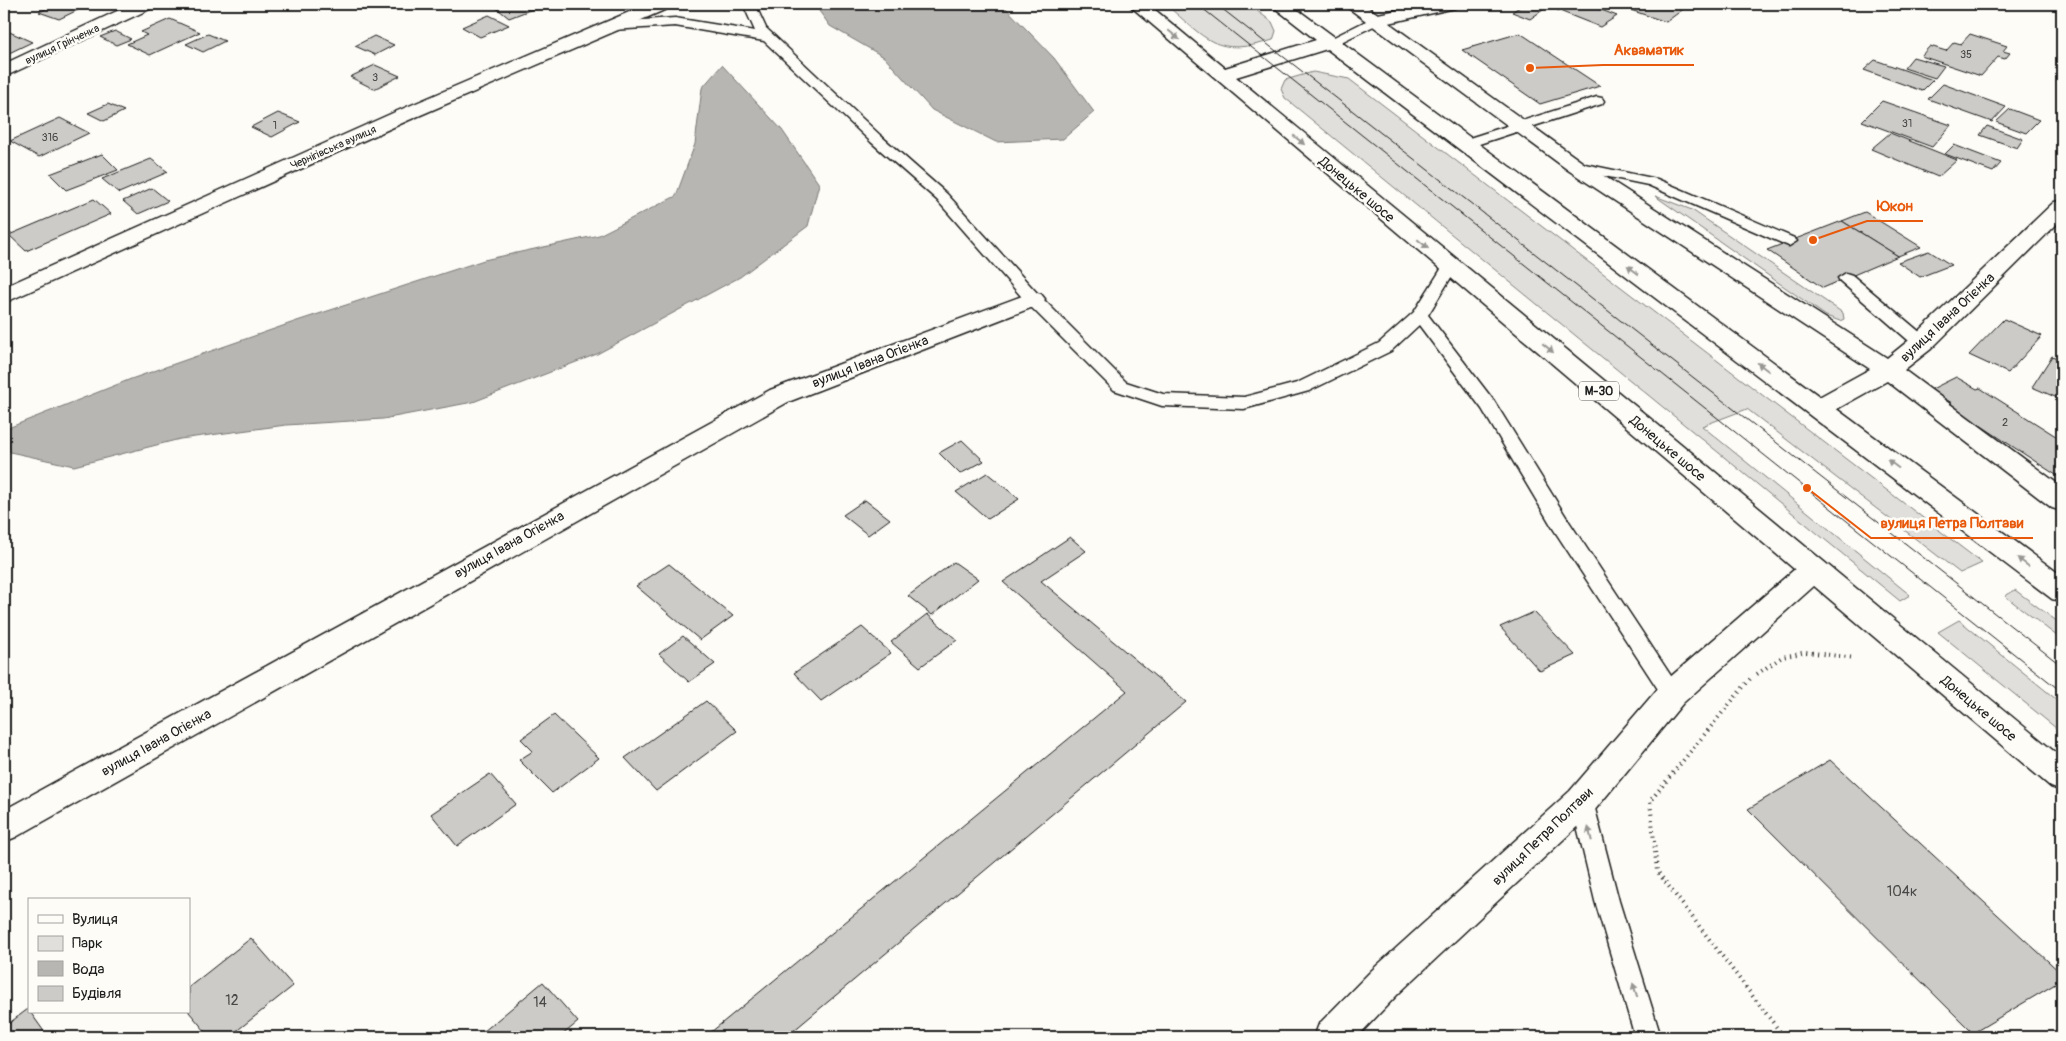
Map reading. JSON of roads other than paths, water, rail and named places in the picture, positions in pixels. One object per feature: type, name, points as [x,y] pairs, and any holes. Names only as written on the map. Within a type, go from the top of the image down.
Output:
[{"type":"main road","name":"вулиця Грінченка","points":[[4,71],[146,4]]},
{"type":"main road","name":"Чернігівська вулиця","points":[[4,296],[402,116],[664,4]]},
{"type":"main road","name":"Донецьке шосе","points":[[1137,4],[2062,777]]},
{"type":"main road","points":[[1279,4],[2062,591]]},
{"type":"main road","points":[[1352,4],[1575,166],[1888,370],[2062,500]]},
{"type":"main road","points":[[1376,20],[1449,4]]},
{"type":"main road","points":[[1222,75],[1330,42]]},
{"type":"main road","name":"вулиця Івана Огієнка","points":[[1819,408],[1888,370],[1922,344],[2062,207]]},
{"type":"main road","name":"вулиця Івана Огієнка","points":[[4,827],[779,396],[1032,299]]},
{"type":"main road","name":"вулиця Петра Полтави","points":[[1332,1037],[1385,982],[1582,801],[1672,694],[1813,570]]},
{"type":"lane","points":[[749,4],[760,30],[876,139],[942,197],[1032,299],[1120,386],[1162,400],[1244,403],[1303,387],[1385,347],[1420,315],[1450,266]]},
{"type":"lane","points":[[1330,42],[1376,20]]},
{"type":"lane","points":[[612,26],[675,22],[726,29],[769,38]]},
{"type":"lane","points":[[1465,144],[1598,101]]},
{"type":"lane","points":[[1575,166],[1652,182],[1790,241]]},
{"type":"lane","points":[[1846,278],[1922,344]]},
{"type":"lane","points":[[1420,315],[1488,405],[1561,525],[1672,694]]},
{"type":"lane","points":[[1582,801],[1607,901],[1648,1037]]},
{"type":"water","points":[[814,4],[1002,4],[1054,58],[1094,112],[1063,139],[996,142],[932,110],[884,57],[830,26]]},
{"type":"water","points":[[722,65],[782,130],[819,184],[808,226],[740,277],[597,354],[473,402],[383,419],[286,425],[180,439],[74,466],[10,452],[8,428],[131,379],[297,321],[484,260],[599,235],[676,196],[695,144],[702,88]]},
{"type":"tram line","points":[[1197,4],[2062,692]]},
{"type":"tram line","points":[[1216,4],[2062,666]]},
{"type":"place","name":"Акваматик","points":[[1530,68]]},
{"type":"place","name":"Юкон","points":[[1813,240]]},
{"type":"place","name":"вулиця Петра Полтави","points":[[1807,488]]}]
